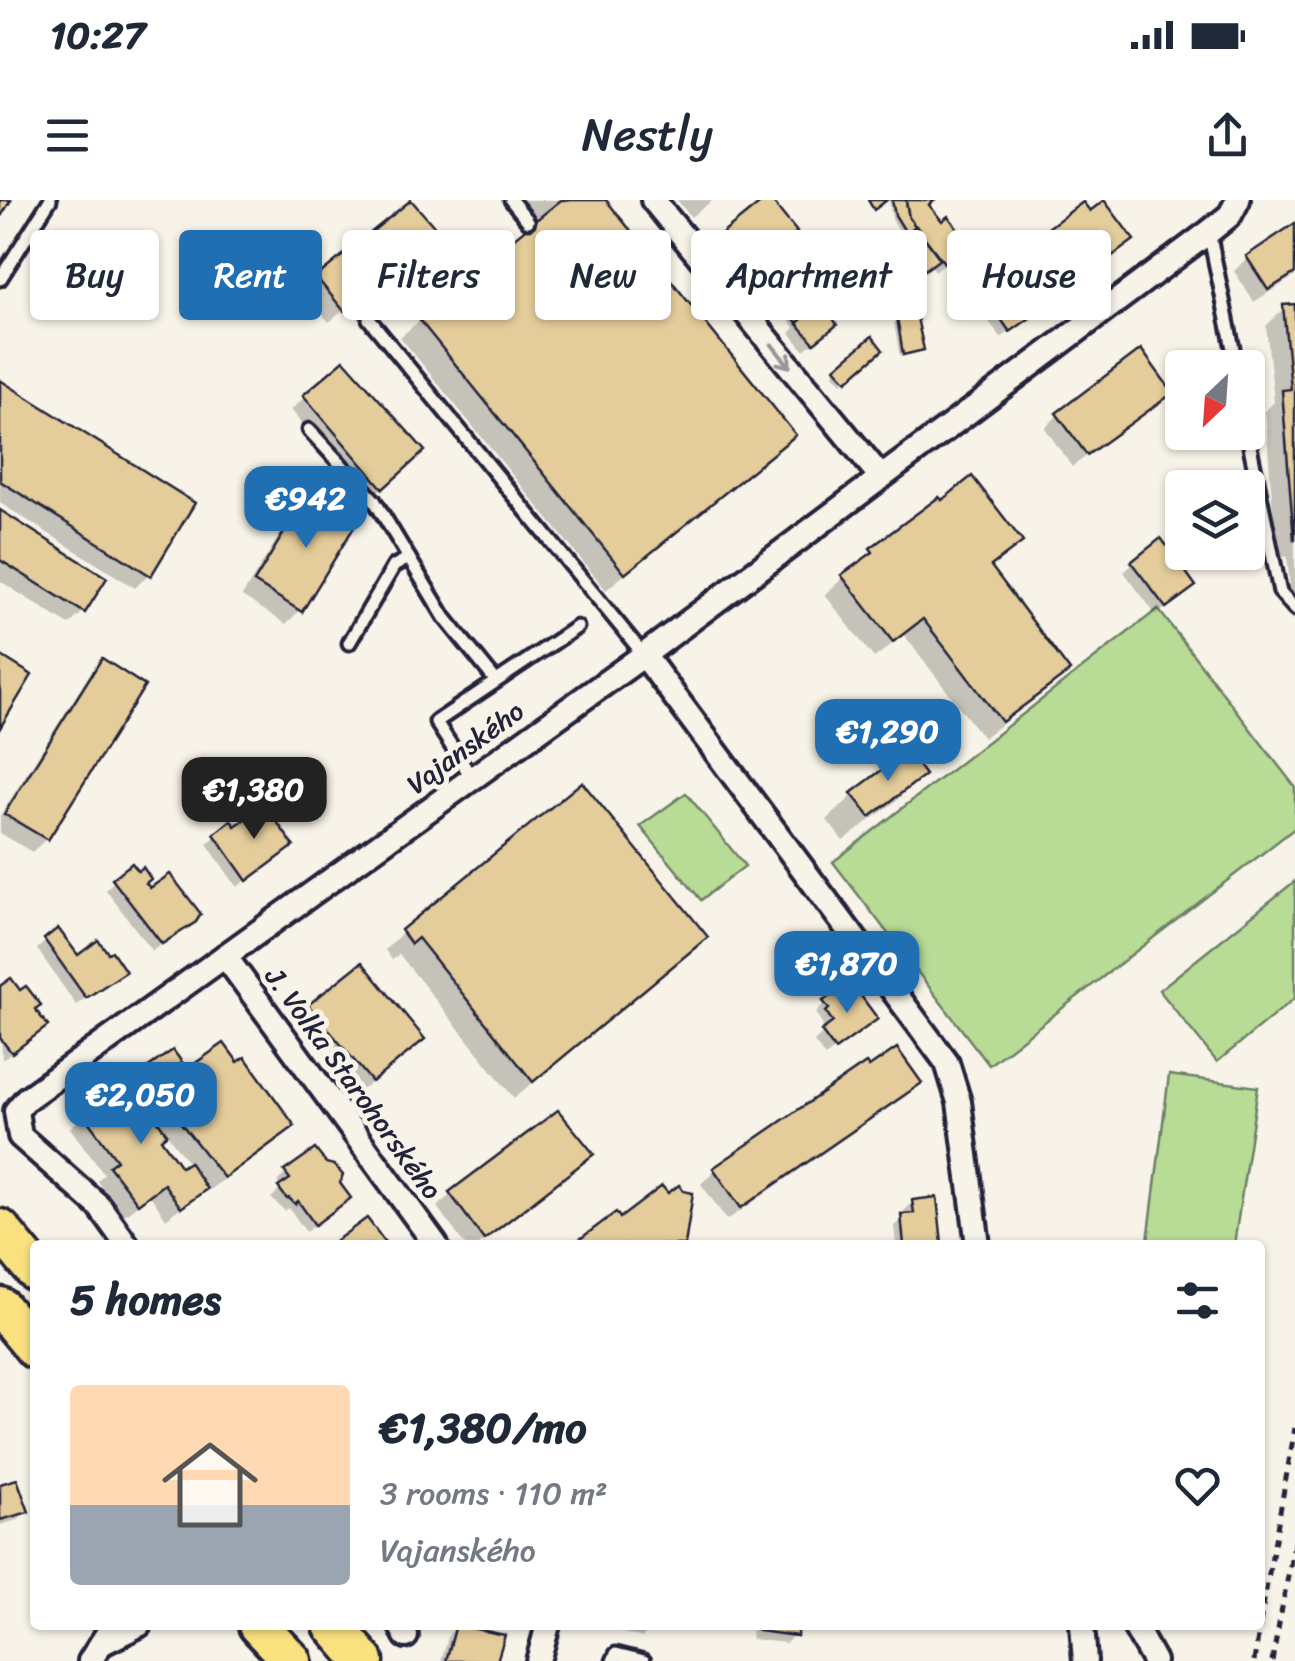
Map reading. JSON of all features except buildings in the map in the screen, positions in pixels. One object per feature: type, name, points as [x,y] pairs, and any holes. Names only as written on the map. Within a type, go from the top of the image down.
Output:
[{"type":"main road","points":[[0,1229],[30,1265]]},
{"type":"main road","points":[[0,1307],[30,1342]]},
{"type":"main road","points":[[261,1630],[292,1661]]},
{"type":"main road","points":[[336,1630],[364,1661]]},
{"type":"street","points":[[652,200],[880,476]]},
{"type":"street","name":"Vajanského","points":[[124,1240],[99,1206],[26,1142],[16,1127],[20,1104],[644,655],[1209,232],[1230,215],[1238,200]]},
{"type":"street","points":[[644,655],[947,1063],[959,1102],[977,1240]]},
{"type":"street","name":"J. Volka Starohorského","points":[[225,956],[432,1240]]},
{"type":"street","points":[[102,1639],[126,1630]]},
{"type":"street","points":[[538,1661],[547,1630]]},
{"type":"street","points":[[1082,1630],[1085,1661]]},
{"type":"street","points":[[1137,1630],[1154,1661]]},
{"type":"lane","points":[[0,279],[50,200]]},
{"type":"lane","points":[[511,200],[528,220]]},
{"type":"lane","points":[[1209,232],[1232,350]]},
{"type":"lane","points":[[369,320],[644,655]]},
{"type":"lane","points":[[310,430],[374,500],[445,618],[496,681]]},
{"type":"lane","points":[[1251,450],[1280,592],[1295,609]]},
{"type":"lane","points":[[349,643],[394,566],[410,558]]},
{"type":"lane","points":[[472,778],[436,722],[578,626]]},
{"type":"lane","points":[[613,1661],[616,1654],[644,1661]]},
{"type":"path","points":[[1265,1596],[1295,1428]]},
{"type":"path","points":[[1272,1661],[1295,1539]]},
{"type":"path","points":[[1254,1661],[1259,1630]]},
{"type":"green space","points":[[1158,609],[1295,787],[1295,828],[989,1065],[833,862]]},
{"type":"green space","points":[[686,793],[745,866],[701,900],[640,826]]},
{"type":"green space","points":[[1295,881],[1295,998],[1217,1062],[1159,990]]},
{"type":"green space","points":[[1169,1075],[1258,1087],[1235,1240],[1148,1240]]}]
